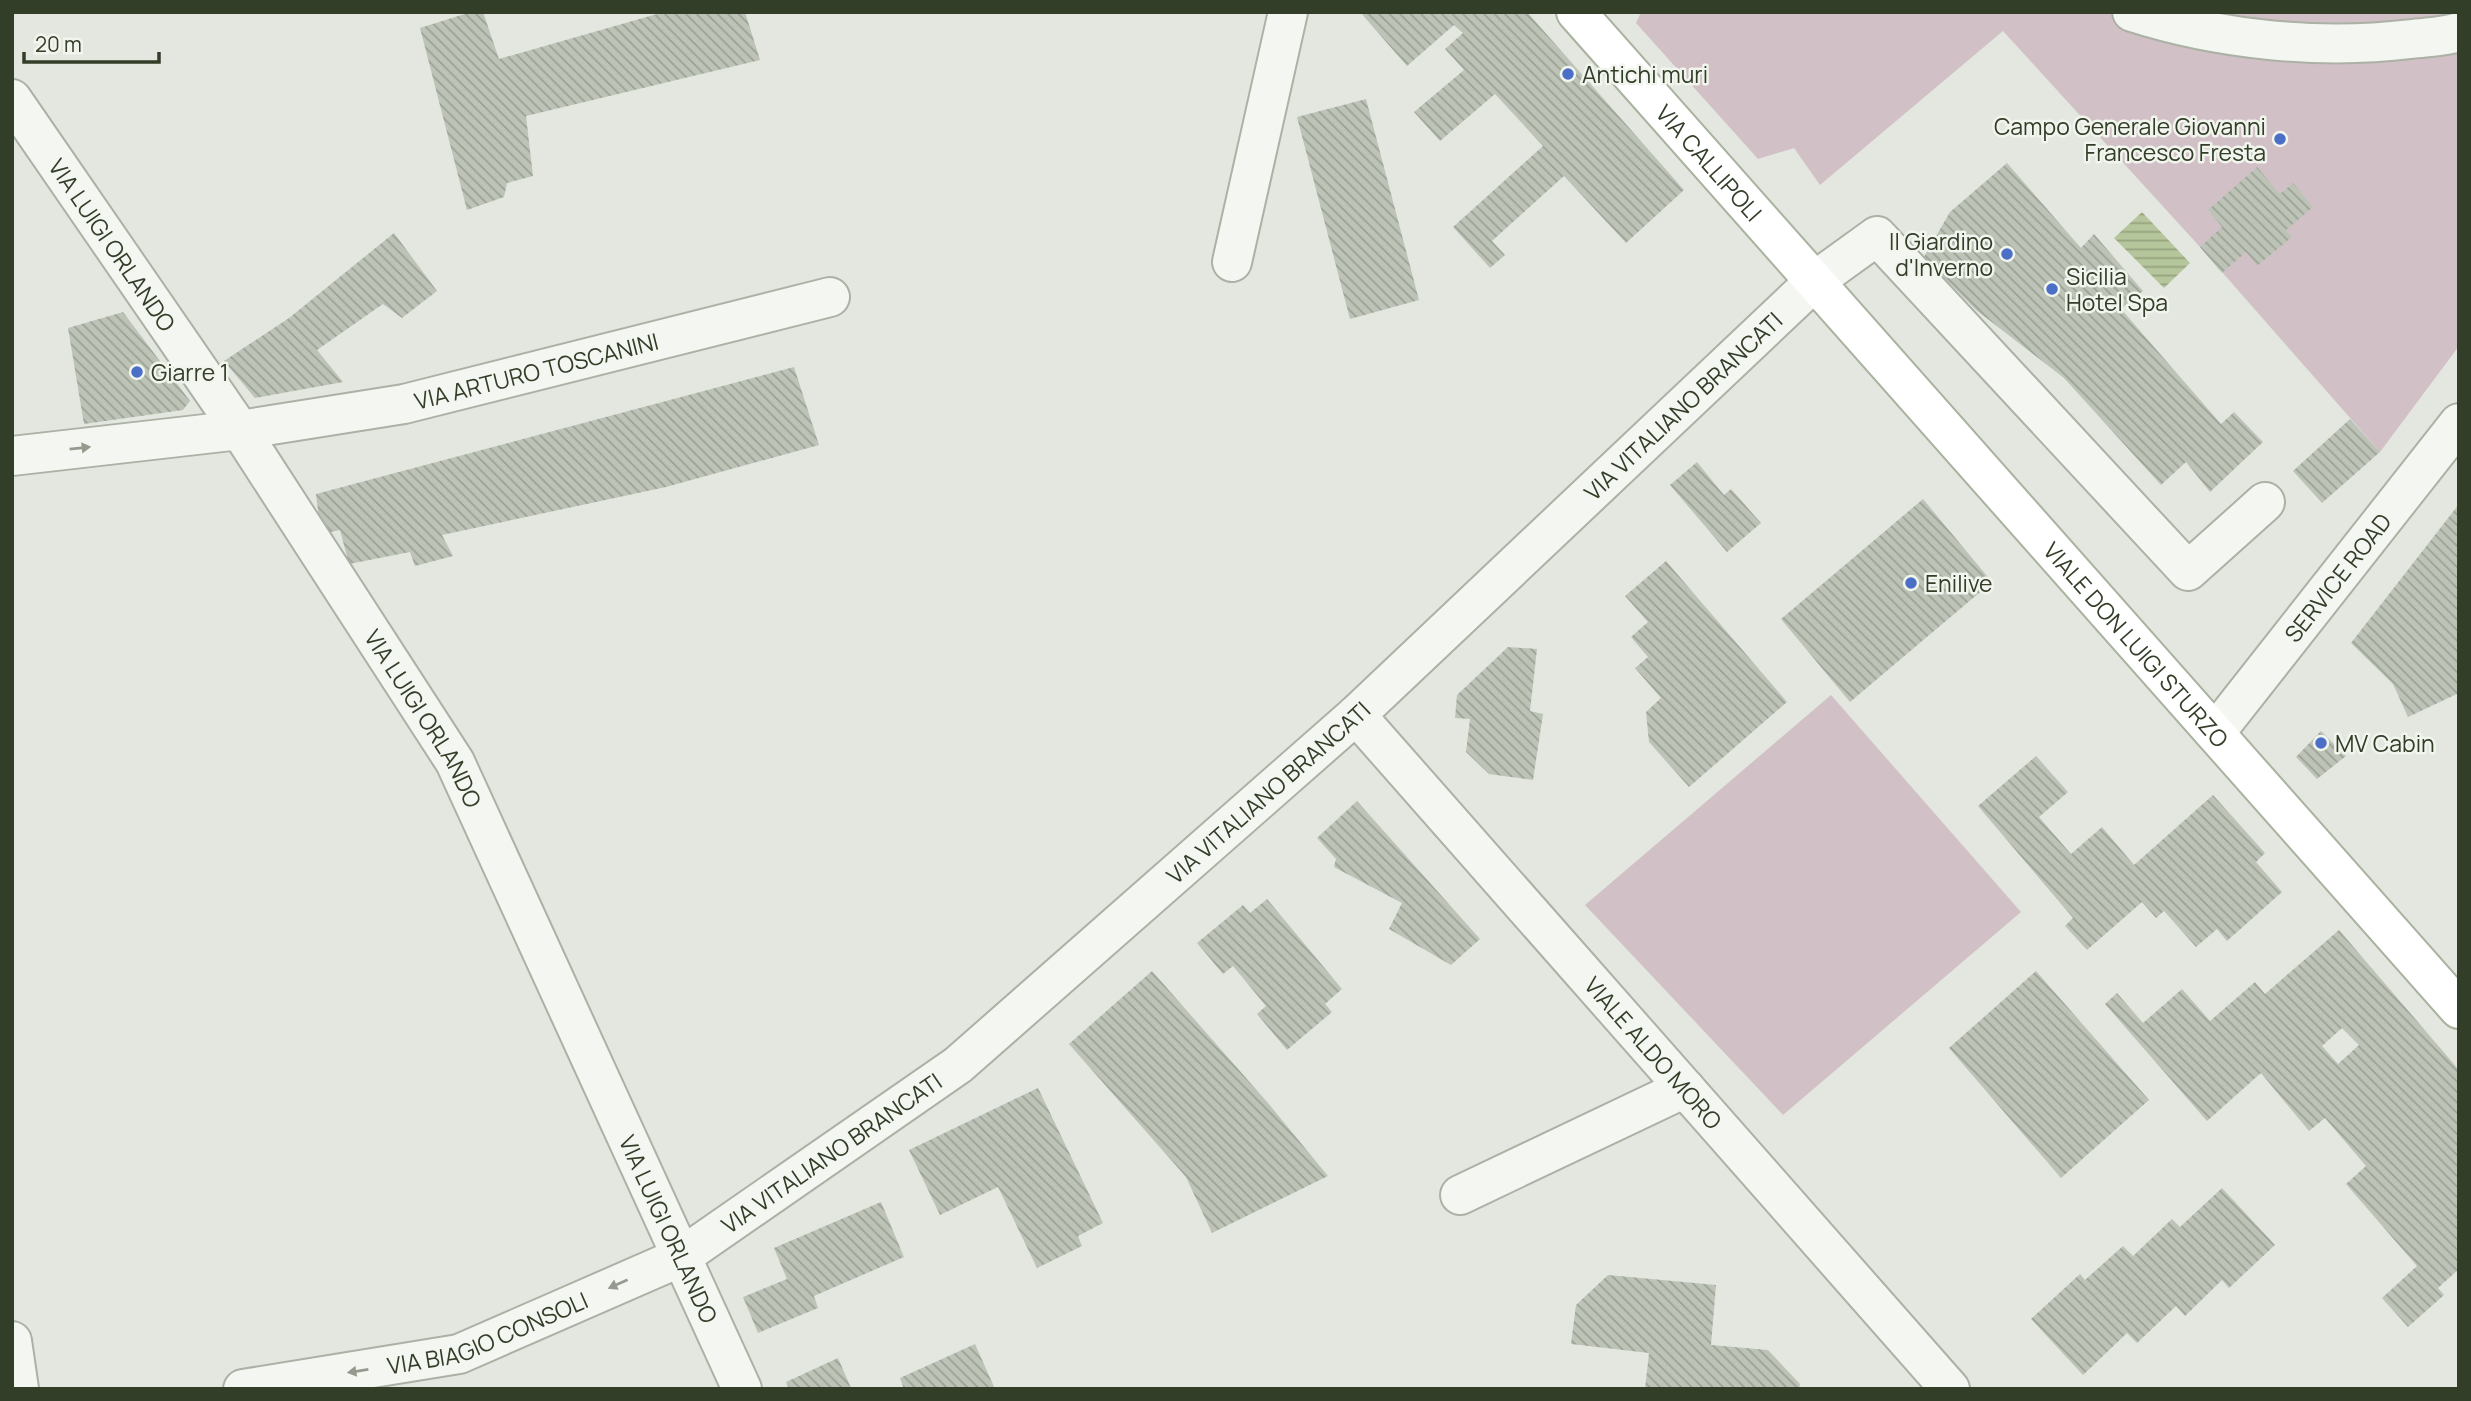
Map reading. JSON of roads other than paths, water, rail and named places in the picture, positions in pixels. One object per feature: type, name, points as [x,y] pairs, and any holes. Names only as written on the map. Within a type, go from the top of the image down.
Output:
[{"type":"main road","name":"VIA CALLIPOLI","points":[[1582,15],[1816,280]]},
{"type":"main road","name":"VIALE DON LUIGI STURZO","points":[[1816,280],[2459,1009]]},
{"type":"street","points":[[1232,262],[1288,12]]},
{"type":"street","points":[[2132,12],[2195,28],[2300,42],[2379,43],[2459,32]]},
{"type":"street","name":"VIA LUIGI ORLANDO","points":[[12,99],[240,430],[455,762],[742,1389]]},
{"type":"street","name":"VIA VITALIANO BRANCATI","points":[[681,1257],[958,1065],[1356,715],[1816,280],[1877,236],[2188,571],[2265,502]]},
{"type":"street","name":"VIA ARTURO TOSCANINI","points":[[12,456],[240,430],[404,404],[830,297]]},
{"type":"street","name":"SERVICE ROAD","points":[[2215,733],[2459,422]]},
{"type":"street","name":"VIALE ALDO MORO","points":[[1356,715],[1950,1389]]},
{"type":"street","points":[[1461,1195],[1685,1088]]},
{"type":"street","name":"VIA BIAGIO CONSOLI","points":[[243,1389],[459,1354],[681,1257]]},
{"type":"street","points":[[12,1341],[19,1389]]},
{"type":"place","name":"Antichi muri","points":[[1568,74]]},
{"type":"place","name":"Campo Generale Giovanni Francesco Fresta","points":[[2280,139]]},
{"type":"place","name":"Il Giardino d'Inverno","points":[[2007,254]]},
{"type":"place","name":"Sicilia Hotel Spa","points":[[2052,289]]},
{"type":"place","name":"Giarre 1","points":[[137,372]]},
{"type":"place","name":"Enilive","points":[[1911,583]]},
{"type":"place","name":"MV Cabin","points":[[2321,743]]}]
